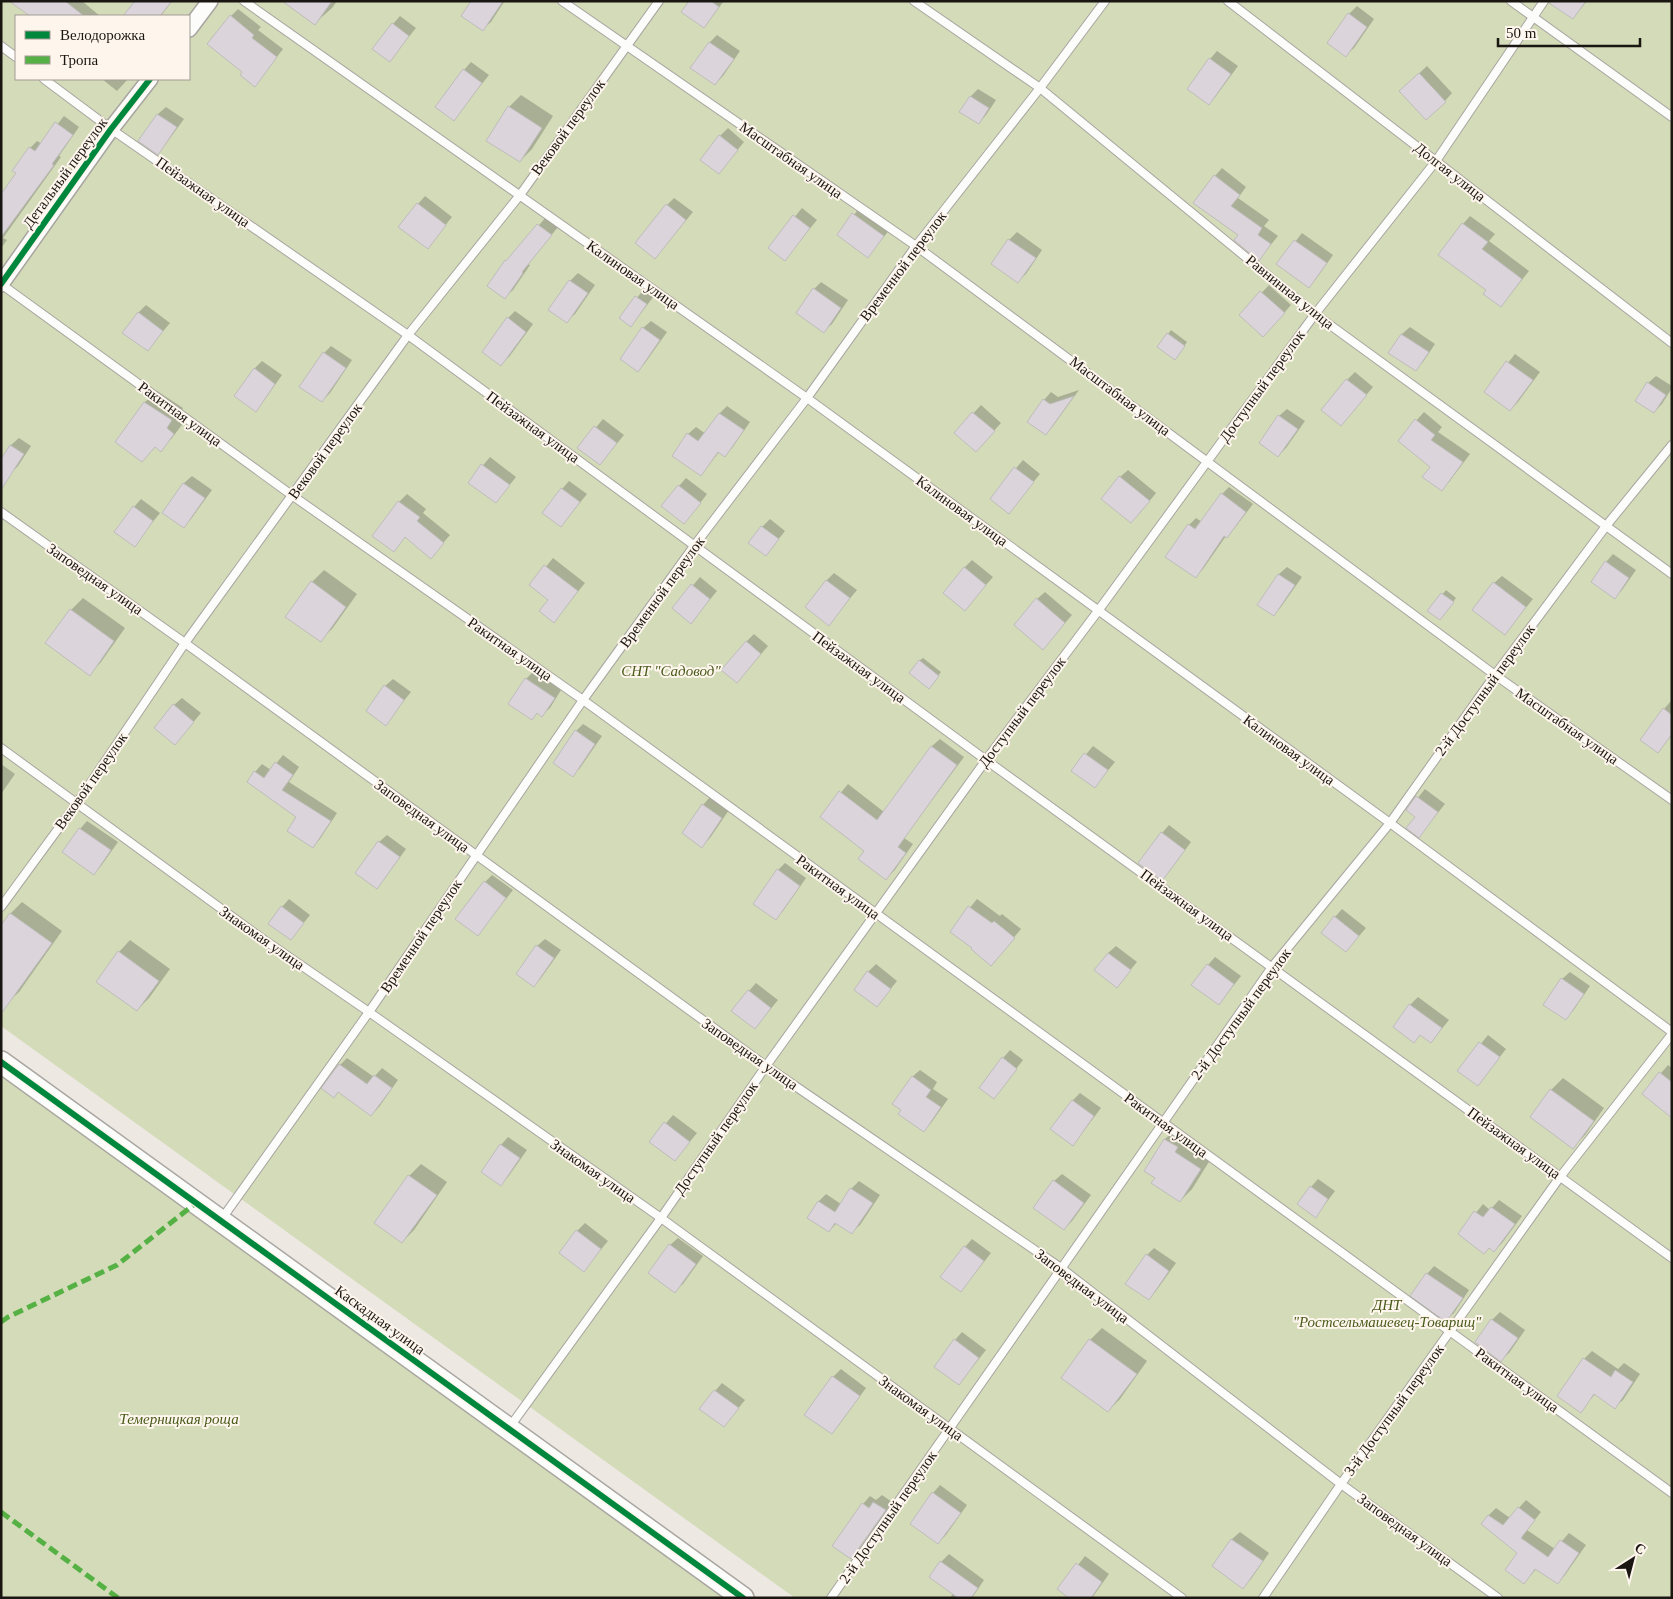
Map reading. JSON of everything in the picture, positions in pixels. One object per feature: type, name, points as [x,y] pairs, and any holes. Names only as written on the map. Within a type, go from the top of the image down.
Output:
[{"type":"street","points":[[190,28],[210,1]]},
{"type":"street","name":"Детальный переулок","points":[[1,284],[111,129],[149,80]]},
{"type":"street","name":"Каскадная улица","points":[[1,1062],[743,1598]]},
{"type":"lane","name":"Калиновая улица","points":[[244,1],[807,398],[1390,823],[1672,1033]]},
{"type":"lane","name":"Масштабная улица","points":[[562,1],[916,246],[1495,675],[1672,800]]},
{"type":"lane","name":"Вековой переулок","points":[[1,907],[77,804],[185,644],[294,496],[408,335],[520,195],[659,1]]},
{"type":"lane","name":"Равнинная улица","points":[[914,1],[1040,88],[1315,314],[1672,574]]},
{"type":"lane","name":"Временной переулок","points":[[220,1220],[369,1012],[583,700],[694,546],[807,398],[916,246],[1040,88],[1105,1]]},
{"type":"lane","name":"Долгая улица","points":[[1228,1],[1672,343]]},
{"type":"lane","points":[[1511,1],[1672,117]]},
{"type":"lane","name":"Доступный переулок","points":[[508,1428],[661,1218],[766,1066],[986,760],[1098,611],[1315,314],[1436,161],[1544,1]]},
{"type":"lane","points":[[1,46],[15,56]]},
{"type":"lane","name":"Пейзажная улица","points":[[45,80],[111,129],[408,335],[986,760],[1672,1258]]},
{"type":"lane","name":"Ракитная улица","points":[[1,284],[294,496],[583,700],[1672,1493]]},
{"type":"lane","name":"2-й Доступный переулок","points":[[831,1598],[1272,967],[1390,823],[1495,675],[1606,526],[1672,445]]},
{"type":"lane","name":"Заповедная улица","points":[[1,512],[766,1066],[1061,1268],[1341,1484],[1498,1598]]},
{"type":"lane","name":"Знакомая улица","points":[[1,748],[260,938],[369,1012],[661,1218],[1182,1598]]},
{"type":"lane","name":"3-й Доступный переулок","points":[[1263,1598],[1341,1484],[1560,1177],[1672,1033]]},
{"type":"green space","name":"СНТ \"Садовод\"","points":[[1,1],[1672,1],[1672,1598],[795,1598],[1,1026]]},
{"type":"green space","name":"Темерницкая роща","points":[[1,1074],[738,1598],[1,1598]]},
{"type":"building","points":[[9,1],[65,1],[83,15],[29,15]]},
{"type":"building","points":[[135,1],[172,1],[161,15],[124,15]]},
{"type":"building","points":[[282,1],[332,1],[315,25]]},
{"type":"building","points":[[471,1],[503,1],[483,31],[461,16]]},
{"type":"building","points":[[689,1],[711,1],[719,7],[704,28],[681,12]]},
{"type":"building","points":[[1550,1],[1586,1],[1573,19],[1549,3]]},
{"type":"building","points":[[1348,13],[1367,27],[1346,57],[1327,43]]},
{"type":"building","points":[[230,15],[254,35],[252,38],[277,57],[255,87],[240,75],[242,72],[207,44]]},
{"type":"building","points":[[392,23],[409,36],[390,62],[372,49]]},
{"type":"building","points":[[709,42],[734,59],[715,85],[690,68]]},
{"type":"building","points":[[1209,58],[1231,74],[1209,105],[1187,89]]},
{"type":"building","points":[[463,69],[482,83],[454,121],[435,107]]},
{"type":"building","points":[[1419,73],[1446,102],[1426,120],[1399,91]]},
{"type":"building","points":[[970,96],[989,108],[979,124],[959,112]]},
{"type":"building","points":[[508,106],[542,128],[520,162],[486,141]]},
{"type":"building","points":[[157,114],[177,127],[158,155],[138,141]]},
{"type":"building","points":[[55,122],[73,135],[52,164],[54,165],[1,237],[1,194],[16,173],[12,171],[29,147],[35,151]]},
{"type":"building","points":[[719,135],[738,150],[719,174],[700,160]]},
{"type":"building","points":[[1214,175],[1240,195],[1231,206],[1262,228],[1258,235],[1271,244],[1259,261],[1234,240],[1238,235],[1193,203]]},
{"type":"building","points":[[417,203],[446,225],[428,249],[398,227]]},
{"type":"building","points":[[666,204],[686,220],[655,259],[635,243]]},
{"type":"building","points":[[852,213],[884,236],[868,258],[837,235]]},
{"type":"building","points":[[793,215],[810,228],[785,261],[768,248]]},
{"type":"building","points":[[1462,223],[1488,242],[1482,249],[1522,279],[1501,307],[1483,294],[1486,290],[1438,255]]},
{"type":"building","points":[[537,224],[552,235],[522,272],[505,299],[487,286],[505,260]]},
{"type":"building","points":[[1008,239],[1036,258],[1018,283],[991,264]]},
{"type":"building","points":[[1294,240],[1327,263],[1309,288],[1276,264]]},
{"type":"building","points":[[569,280],[588,293],[567,323],[548,310]]},
{"type":"building","points":[[813,288],[841,308],[824,333],[796,313]]},
{"type":"building","points":[[1260,291],[1285,313],[1263,337],[1239,315]]},
{"type":"building","points":[[635,296],[647,304],[631,327],[619,318]]},
{"type":"building","points":[[138,312],[163,331],[148,351],[122,333]]},
{"type":"building","points":[[507,317],[526,332],[501,366],[482,352]]},
{"type":"building","points":[[642,327],[660,340],[638,372],[620,359]]},
{"type":"building","points":[[1167,333],[1185,346],[1175,360],[1157,347]]},
{"type":"building","points":[[1401,334],[1429,352],[1416,371],[1388,353]]},
{"type":"building","points":[[323,352],[346,368],[322,402],[299,387]]},
{"type":"building","points":[[1506,361],[1533,380],[1510,411],[1484,392]]},
{"type":"building","points":[[254,368],[275,384],[256,412],[234,396]]},
{"type":"building","points":[[1346,379],[1367,395],[1341,426],[1321,410]]},
{"type":"building","points":[[1647,382],[1666,395],[1654,413],[1635,401]]},
{"type":"building","points":[[1074,396],[1046,435],[1027,422],[1043,399],[1050,404]]},
{"type":"building","points":[[144,402],[172,420],[167,428],[174,434],[161,452],[155,447],[142,462],[115,442]]},
{"type":"building","points":[[972,412],[995,431],[976,452],[954,433]]},
{"type":"building","points":[[719,413],[744,430],[725,457],[718,452],[701,476],[672,456],[687,433],[698,441]]},
{"type":"building","points":[[1278,415],[1298,429],[1278,457],[1259,443]]},
{"type":"building","points":[[1415,419],[1435,435],[1431,440],[1463,462],[1442,491],[1422,477],[1430,467],[1398,441]]},
{"type":"building","points":[[594,426],[617,443],[600,465],[577,448]]},
{"type":"building","points":[[10,445],[24,454],[1,490],[1,459]]},
{"type":"building","points":[[481,464],[510,485],[496,503],[468,483]]},
{"type":"building","points":[[1014,467],[1034,482],[1009,514],[990,499]]},
{"type":"building","points":[[1119,476],[1150,501],[1131,523],[1101,499]]},
{"type":"building","points":[[183,483],[205,498],[184,528],[162,513]]},
{"type":"building","points":[[678,485],[701,503],[684,524],[661,506]]},
{"type":"building","points":[[561,488],[580,502],[561,527],[542,513]]},
{"type":"building","points":[[1221,493],[1246,512],[1227,538],[1224,536],[1196,578],[1165,557],[1188,524],[1195,529]]},
{"type":"building","points":[[398,501],[420,517],[417,521],[444,543],[431,559],[405,537],[394,552],[372,536]]},
{"type":"building","points":[[133,506],[153,521],[135,547],[114,532]]},
{"type":"building","points":[[761,526],[779,539],[766,556],[748,543]]},
{"type":"building","points":[[1605,561],[1629,578],[1615,599],[1591,582]]},
{"type":"building","points":[[544,565],[578,591],[554,623],[539,611],[548,600],[529,585]]},
{"type":"building","points":[[964,567],[986,585],[965,611],[943,593]]},
{"type":"building","points":[[1278,574],[1295,585],[1274,616],[1257,605]]},
{"type":"building","points":[[826,580],[850,598],[829,626],[805,607]]},
{"type":"building","points":[[311,581],[346,607],[321,642],[285,617]]},
{"type":"building","points":[[1493,582],[1526,607],[1505,635],[1472,610]]},
{"type":"building","points":[[691,584],[710,599],[691,624],[672,608]]},
{"type":"building","points":[[1441,593],[1454,602],[1440,620],[1427,611]]},
{"type":"building","points":[[1036,598],[1065,623],[1043,650],[1014,625]]},
{"type":"building","points":[[70,609],[114,641],[90,676],[45,643]]},
{"type":"building","points":[[746,641],[761,654],[737,683],[721,670]]},
{"type":"building","points":[[919,660],[939,676],[929,689],[909,673]]},
{"type":"building","points":[[525,678],[555,698],[542,717],[537,713],[532,720],[508,704]]},
{"type":"building","points":[[384,685],[404,700],[386,726],[366,711]]},
{"type":"building","points":[[173,704],[194,722],[175,745],[154,728]]},
{"type":"building","points":[[1663,708],[1672,715],[1672,734],[1658,753],[1640,740]]},
{"type":"building","points":[[575,730],[595,744],[573,777],[553,763]]},
{"type":"building","points":[[931,746],[957,765],[898,847],[906,853],[886,880],[858,859],[864,851],[820,817],[839,791],[877,820]]},
{"type":"building","points":[[1084,753],[1108,770],[1095,788],[1071,771]]},
{"type":"building","points":[[275,762],[293,775],[282,790],[331,821],[313,848],[287,831],[296,817],[247,782],[254,771],[264,778]]},
{"type":"building","points":[[1416,796],[1438,812],[1419,838],[1406,828],[1415,817],[1406,810]]},
{"type":"building","points":[[702,804],[722,818],[702,848],[682,833]]},
{"type":"building","points":[[79,828],[111,850],[94,875],[62,852]]},
{"type":"building","points":[[1161,832],[1185,850],[1162,881],[1138,863]]},
{"type":"building","points":[[378,841],[400,857],[377,889],[355,873]]},
{"type":"building","points":[[777,869],[800,886],[776,920],[753,904]]},
{"type":"building","points":[[484,881],[506,898],[478,936],[455,919]]},
{"type":"building","points":[[281,906],[304,923],[291,940],[268,924]]},
{"type":"building","points":[[968,906],[992,923],[994,921],[1015,938],[991,966],[972,948],[950,932]]},
{"type":"building","points":[[10,913],[52,943],[1,1014],[1,925]]},
{"type":"building","points":[[1334,916],[1359,936],[1346,952],[1321,933]]},
{"type":"building","points":[[536,945],[554,958],[534,987],[516,974]]},
{"type":"building","points":[[118,951],[159,981],[137,1011],[96,982]]},
{"type":"building","points":[[1108,953],[1131,970],[1117,988],[1094,970]]},
{"type":"building","points":[[1207,964],[1234,984],[1219,1005],[1191,985]]},
{"type":"building","points":[[867,971],[891,989],[877,1007],[854,990]]},
{"type":"building","points":[[1561,978],[1584,994],[1566,1020],[1543,1005]]},
{"type":"building","points":[[748,990],[771,1008],[755,1029],[731,1011]]},
{"type":"building","points":[[1409,1004],[1442,1028],[1431,1043],[1420,1035],[1414,1043],[1393,1027]]},
{"type":"building","points":[[1479,1042],[1500,1057],[1478,1086],[1457,1071]]},
{"type":"building","points":[[1002,1057],[1017,1069],[994,1099],[979,1088]]},
{"type":"building","points":[[339,1064],[367,1084],[374,1075],[392,1088],[371,1116],[338,1092],[334,1098],[321,1088]]},
{"type":"building","points":[[1659,1072],[1672,1082],[1672,1118],[1642,1094]]},
{"type":"building","points":[[912,1076],[931,1090],[926,1097],[941,1107],[924,1132],[898,1114],[901,1110],[892,1104]]},
{"type":"building","points":[[1550,1089],[1594,1121],[1573,1149],[1530,1117]]},
{"type":"building","points":[[1072,1100],[1094,1116],[1073,1146],[1050,1129]]},
{"type":"building","points":[[664,1122],[690,1142],[675,1161],[649,1142]]},
{"type":"building","points":[[1164,1139],[1178,1147],[1175,1152],[1201,1169],[1180,1202],[1151,1183],[1155,1178],[1144,1171]]},
{"type":"building","points":[[500,1144],[520,1158],[501,1186],[481,1172]]},
{"type":"building","points":[[408,1175],[437,1195],[402,1243],[374,1223]]},
{"type":"building","points":[[1053,1180],[1084,1203],[1064,1230],[1033,1208]]},
{"type":"building","points":[[1310,1186],[1328,1199],[1316,1218],[1297,1204]]},
{"type":"building","points":[[850,1188],[873,1203],[852,1234],[835,1223],[829,1232],[807,1218],[818,1201],[835,1212]]},
{"type":"building","points":[[1491,1207],[1515,1224],[1494,1252],[1489,1248],[1484,1254],[1458,1234],[1474,1211],[1483,1217]]},
{"type":"building","points":[[576,1230],[601,1249],[584,1272],[559,1253]]},
{"type":"building","points":[[669,1244],[696,1264],[675,1293],[648,1273]]},
{"type":"building","points":[[964,1246],[984,1261],[961,1292],[940,1277]]},
{"type":"building","points":[[1146,1254],[1169,1271],[1149,1300],[1125,1284]]},
{"type":"building","points":[[1426,1273],[1463,1298],[1446,1322],[1410,1296]]},
{"type":"building","points":[[1491,1319],[1518,1338],[1501,1362],[1475,1342]]},
{"type":"building","points":[[954,1339],[979,1358],[959,1385],[934,1367]]},
{"type":"building","points":[[1089,1339],[1137,1374],[1108,1412],[1061,1378]]},
{"type":"building","points":[[1583,1358],[1611,1377],[1615,1370],[1633,1382],[1615,1409],[1594,1394],[1581,1413],[1557,1396]]},
{"type":"building","points":[[832,1376],[860,1396],[832,1434],[804,1415]]},
{"type":"building","points":[[714,1390],[739,1408],[724,1427],[699,1409]]},
{"type":"building","points":[[932,1492],[961,1513],[938,1544],[910,1524]]},
{"type":"building","points":[[873,1502],[886,1510],[851,1559],[832,1546],[862,1503],[869,1508]]},
{"type":"building","points":[[1518,1507],[1535,1520],[1521,1538],[1548,1557],[1560,1540],[1579,1553],[1558,1584],[1535,1569],[1524,1584],[1505,1570],[1517,1553],[1481,1524],[1488,1515],[1503,1525]]},
{"type":"building","points":[[1231,1539],[1263,1561],[1243,1589],[1212,1566]]},
{"type":"building","points":[[940,1561],[978,1588],[971,1598],[958,1598],[929,1577]]},
{"type":"building","points":[[1076,1563],[1102,1582],[1091,1598],[1069,1598],[1057,1589]]},
{"type":"marked path","points":[[1,1322],[117,1265],[196,1203]]},
{"type":"marked path","points":[[1,1512],[118,1598]]},
{"type":"cycle path","points":[[1,284],[111,129],[149,80]]},
{"type":"cycle path","points":[[1,1062],[743,1598]]},
{"type":"park label","name":"ДНТ \"Ростсельмашевец-Товарищ\"","points":[[1387,1314]]}]
